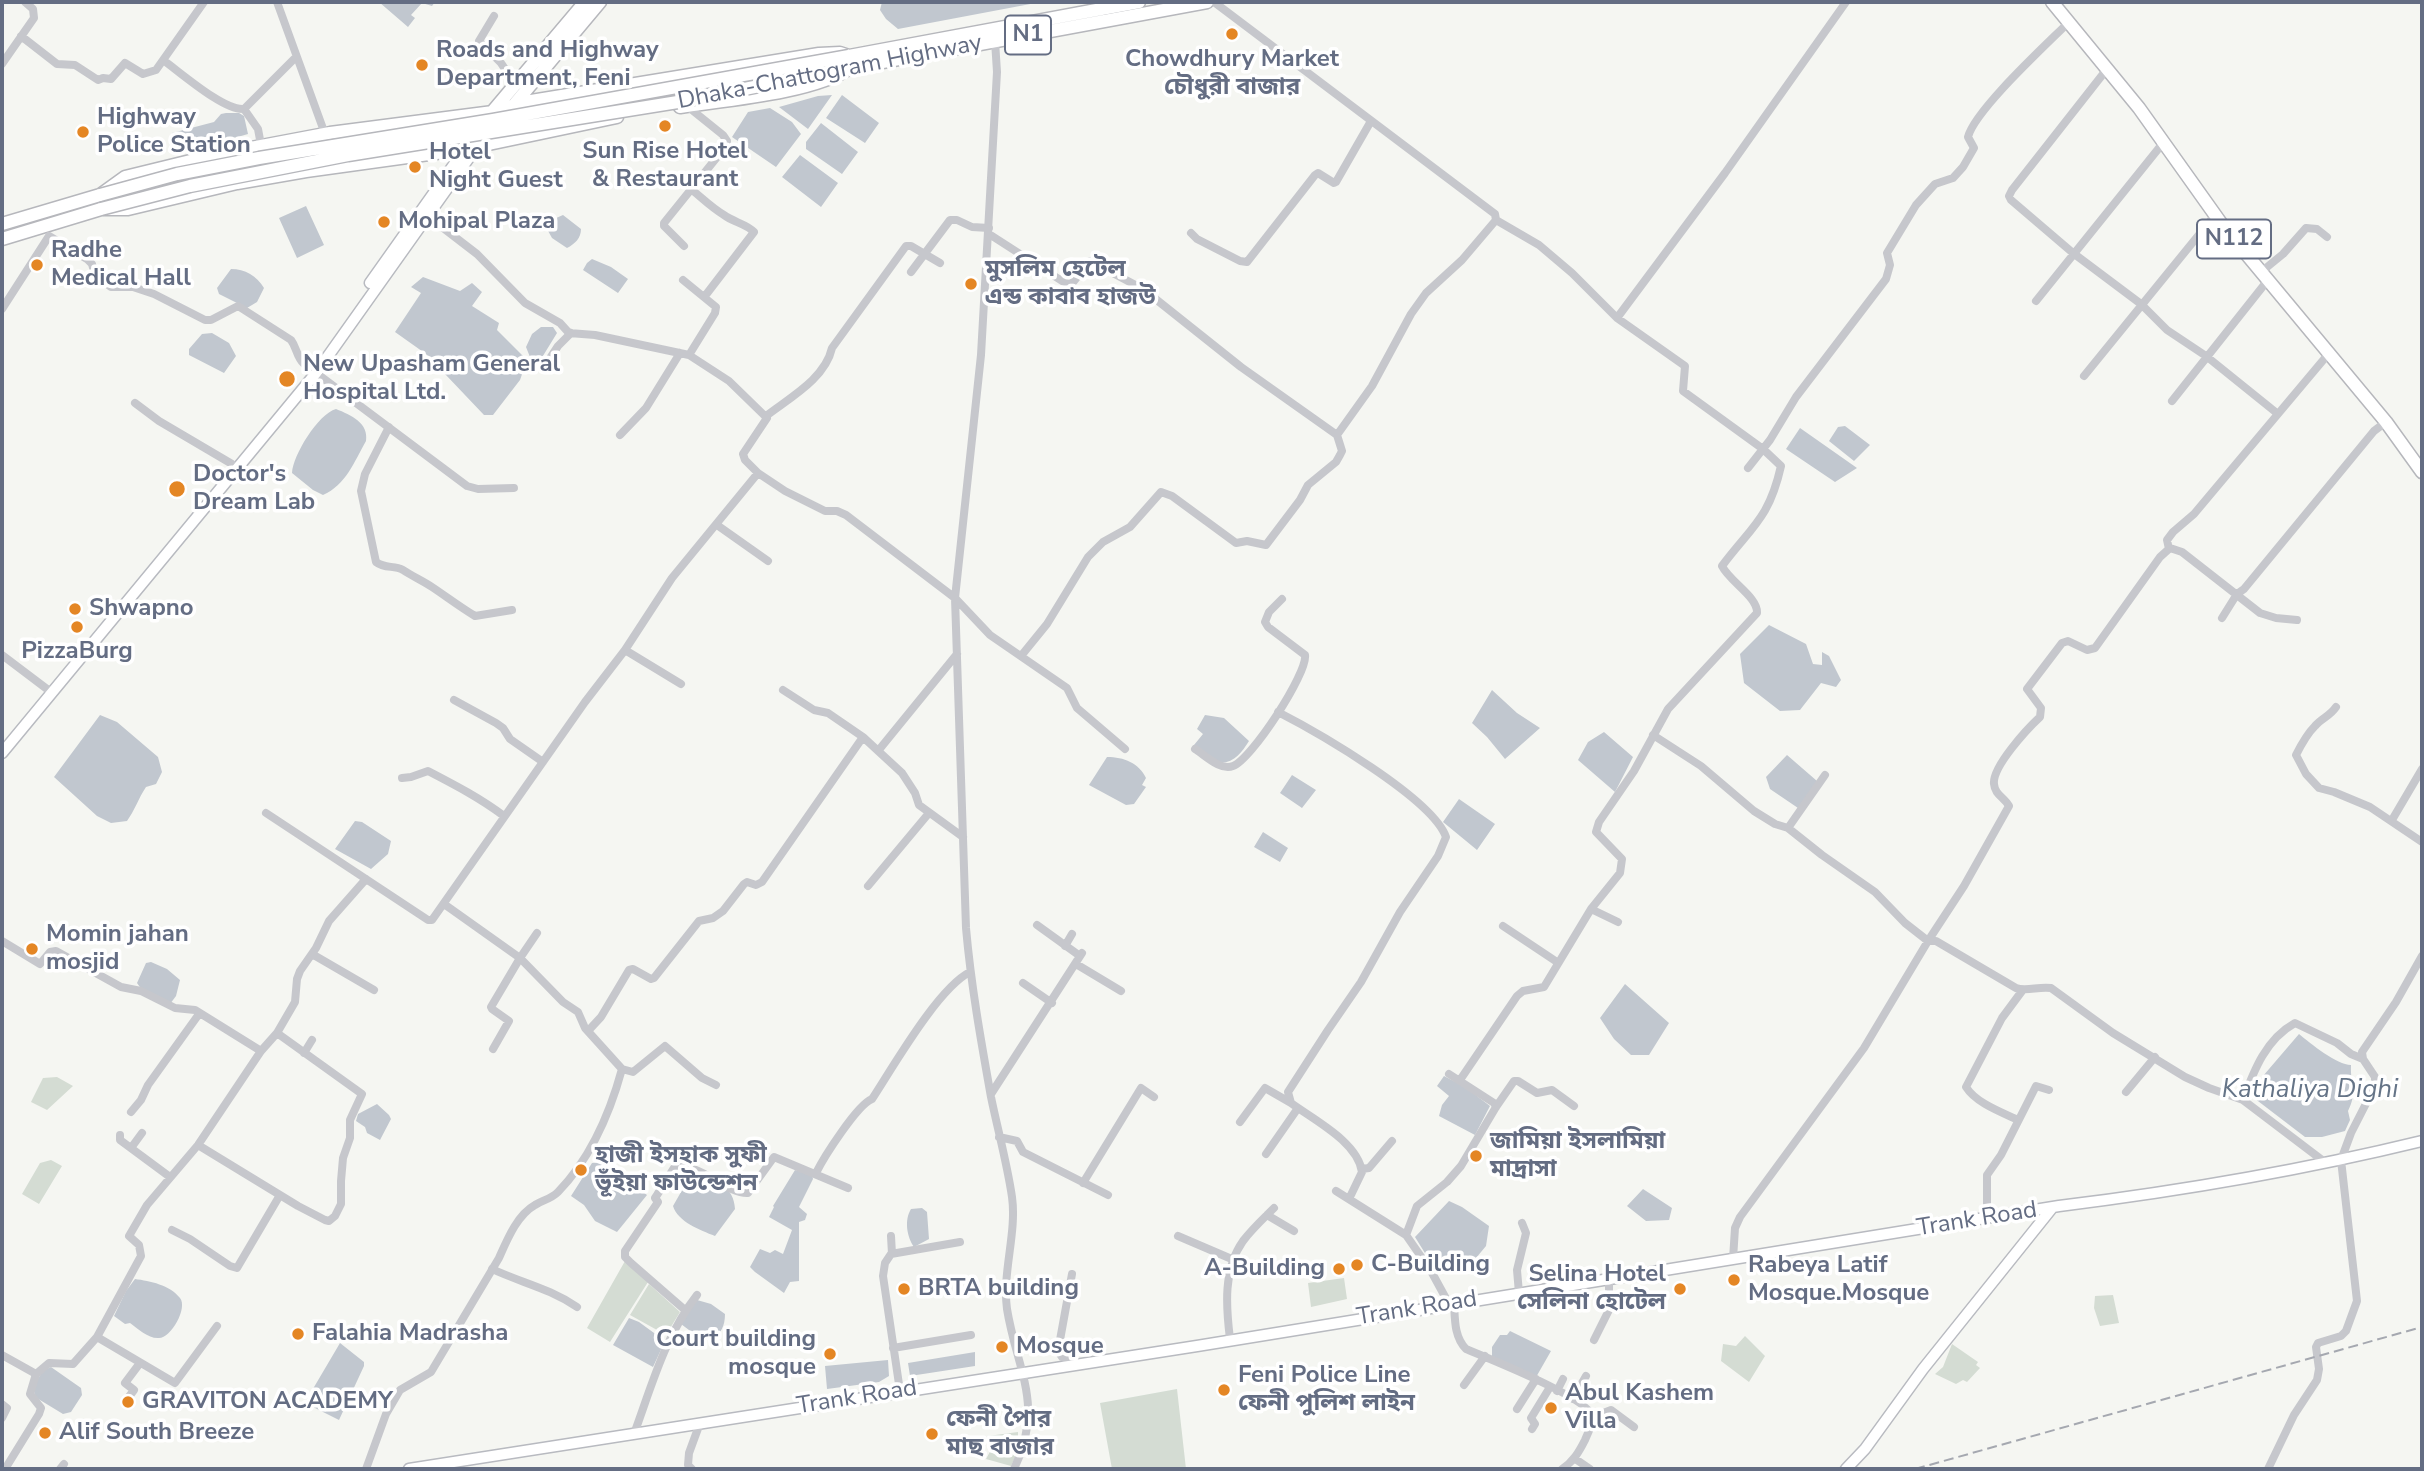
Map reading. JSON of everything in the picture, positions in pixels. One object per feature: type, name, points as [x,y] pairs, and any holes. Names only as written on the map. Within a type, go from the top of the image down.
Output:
[{"type":"highway","points":[[472,147],[493,111],[585,2]]},
{"type":"highway","points":[[472,147],[512,107],[600,2]]},
{"type":"highway","name":"Dhaka-Chattogram Highway","points":[[2,239],[190,186],[348,155],[684,101],[850,62],[1139,2]]},
{"type":"highway","name":"Dhaka-Chattogram Highway","points":[[2,224],[177,174],[259,158],[995,41],[1207,2]]},
{"type":"highway","name":"N112","points":[[2052,2],[2139,108],[2215,215],[2330,352],[2422,472]]},
{"type":"highway","points":[[100,195],[125,177],[261,145],[493,111],[525,102],[819,54],[839,53],[850,62],[837,77],[815,85],[613,118],[472,147],[251,181],[128,209],[101,209]]},
{"type":"main road","points":[[2,753],[314,371],[472,147]]},
{"type":"main road","points":[[2,744],[232,464],[314,371]]},
{"type":"main road","name":"Trank Road","points":[[410,1469],[2143,1195],[2326,1163],[2422,1141]]},
{"type":"main road","points":[[1846,1469],[1865,1449],[1923,1369],[2052,1208]]},
{"type":"street","points":[[2,64],[35,13],[24,2]]},
{"type":"street","points":[[21,36],[57,64],[75,65],[98,80],[111,79],[125,63],[143,74],[153,72],[204,2]]},
{"type":"street","points":[[277,2],[325,134]]},
{"type":"street","points":[[1214,2],[1495,214],[1496,220],[1548,252],[1573,273],[1617,318],[1685,366],[1683,391],[1782,466],[1777,486],[1763,517],[1722,566],[1738,587],[1755,602],[1757,613],[1668,709],[1634,771],[1599,821],[1596,832],[1618,853],[1623,863],[1620,873],[1591,909],[1544,986],[1523,991],[1517,996],[1460,1080]]},
{"type":"street","points":[[1617,318],[1725,173],[1846,2]]},
{"type":"street","points":[[494,16],[479,41],[501,63],[515,84]]},
{"type":"street","points":[[1748,468],[1796,397],[1886,279],[1890,265],[1887,253],[1916,205],[1935,184],[1953,178],[1964,167],[1973,148],[1968,137],[1972,127],[1996,96],[2069,22]]},
{"type":"street","points":[[995,41],[997,72],[981,355],[955,598],[966,928],[970,972],[990,1094],[1013,1200],[1007,1306],[1028,1399],[1024,1450],[1014,1469]]},
{"type":"street","points":[[163,60],[223,103],[236,109],[244,109],[296,57]]},
{"type":"street","points":[[2107,69],[2009,196],[2073,253],[2141,304],[2166,330],[2206,356],[2278,414]]},
{"type":"street","points":[[684,246],[664,223],[726,146],[727,141],[687,106]]},
{"type":"street","points":[[244,109],[258,129],[261,145]]},
{"type":"street","points":[[1191,233],[1240,261],[1247,261],[1315,175],[1318,173],[1336,182],[1371,121]]},
{"type":"street","points":[[2036,301],[2163,144]]},
{"type":"street","points":[[691,189],[721,214],[738,224],[748,226],[754,232],[705,296]]},
{"type":"street","points":[[423,213],[477,254],[525,303],[560,323],[571,333],[595,335],[684,354],[729,381],[766,416]]},
{"type":"street","points":[[2084,376],[2215,215]]},
{"type":"street","points":[[911,272],[953,219],[989,231],[1070,284],[1090,261],[1143,289],[1241,367],[1288,397],[1338,435],[1340,455],[1336,462],[1308,485],[1266,545],[1247,541],[1236,543],[1172,496],[1161,492],[1130,527],[1103,542],[1088,557],[1047,624],[1021,656]]},
{"type":"street","points":[[1338,435],[1371,386],[1411,314],[1426,293],[1462,260],[1496,220]]},
{"type":"street","points":[[2172,401],[2264,285],[2265,277],[2306,228],[2317,229],[2327,237]]},
{"type":"street","points":[[2,309],[49,236],[87,259],[96,275],[111,287],[133,287],[154,294],[205,320],[211,320],[238,306],[291,340],[297,357],[314,371],[473,489],[514,488]]},
{"type":"street","points":[[940,263],[911,246],[900,251],[832,348],[830,356],[814,379],[766,416],[743,454],[745,460],[758,473],[785,491],[822,510],[846,515],[955,598],[990,635],[1067,688],[1077,708],[1125,749]]},
{"type":"street","points":[[620,435],[646,408],[715,313],[716,307],[683,280]]},
{"type":"street","points":[[543,369],[558,346],[571,333]]},
{"type":"street","points":[[2169,549],[2167,540],[2173,532],[2194,514],[2330,352]]},
{"type":"street","points":[[135,403],[159,421],[232,464]]},
{"type":"street","points":[[2222,618],[2237,594],[2244,589],[2374,430],[2386,422]]},
{"type":"street","points":[[389,427],[365,474],[361,491],[376,562],[385,568],[403,570],[475,617],[512,610]]},
{"type":"street","points":[[266,813],[428,920],[436,915],[504,816],[625,650],[672,578],[758,473]]},
{"type":"street","points":[[717,525],[768,561]]},
{"type":"street","points":[[2169,549],[2182,552],[2260,612],[2276,618],[2297,620]]},
{"type":"street","points":[[1732,1259],[1735,1228],[1740,1217],[1864,1048],[1927,941],[1964,886],[2009,806],[2006,800],[1997,795],[1993,785],[1994,773],[2042,713],[2028,692],[2030,683],[2065,641],[2087,650],[2095,648],[2160,557],[2169,549]]},
{"type":"street","points":[[1195,749],[1221,766],[1233,766],[1252,752],[1300,675],[1306,660],[1300,650],[1265,622],[1269,611],[1282,599]]},
{"type":"street","points":[[625,650],[681,684]]},
{"type":"street","points":[[878,751],[957,654]]},
{"type":"street","points":[[2,655],[47,689]]},
{"type":"street","points":[[783,690],[814,710],[828,713],[863,737],[902,773],[918,803],[963,837]]},
{"type":"street","points":[[454,699],[496,723],[510,739],[543,762]]},
{"type":"street","points":[[2336,707],[2330,716],[2322,718],[2312,728],[2296,755],[2306,774],[2319,788],[2351,799],[2392,820],[2422,842]]},
{"type":"street","points":[[1278,712],[1337,744],[1387,779],[1426,810],[1446,837],[1438,856],[1400,912],[1362,982],[1288,1092],[1295,1105]]},
{"type":"street","points":[[1653,735],[1702,766],[1754,811],[1775,824],[1788,828],[1875,892],[1927,941],[1936,941],[2008,985],[2022,990],[2050,988],[2113,1033],[2185,1077],[2243,1100],[2326,1163]]},
{"type":"street","points":[[589,1031],[601,1017],[629,970],[633,969],[650,979],[654,978],[698,921],[713,918],[723,911],[747,882],[756,885],[762,882],[863,737]]},
{"type":"street","points":[[2392,820],[2422,769]]},
{"type":"street","points":[[402,778],[428,771],[460,790],[477,796],[504,816]]},
{"type":"street","points":[[1788,828],[1825,775]]},
{"type":"street","points":[[868,886],[929,813]]},
{"type":"street","points":[[5,1469],[41,1408],[30,1394],[36,1374],[49,1363],[73,1364],[97,1337],[141,1256],[138,1245],[129,1234],[147,1205],[198,1145],[291,1010],[297,979],[329,921],[366,878]]},
{"type":"street","points":[[444,904],[520,958],[563,1002],[578,1012],[589,1031],[622,1069],[633,1072],[665,1045],[702,1078],[716,1085]]},
{"type":"street","points":[[1591,909],[1618,922]]},
{"type":"street","points":[[1037,925],[1121,991]]},
{"type":"street","points":[[1503,926],[1557,962]]},
{"type":"street","points":[[493,1049],[509,1021],[491,1007],[537,933]]},
{"type":"street","points":[[1065,946],[1072,934]]},
{"type":"street","points":[[2,941],[40,964],[50,952],[56,951],[121,988],[141,991],[175,1008],[195,1010],[261,1051]]},
{"type":"street","points":[[312,954],[374,990]]},
{"type":"street","points":[[2363,1059],[2364,1046],[2396,1002],[2422,956]]},
{"type":"street","points":[[990,1094],[1080,958]]},
{"type":"street","points":[[816,1173],[864,1102],[872,1099],[936,1005],[961,977],[970,972]]},
{"type":"street","points":[[1023,983],[1052,1003]]},
{"type":"street","points":[[2018,1120],[1969,1092],[1966,1087],[2002,1018],[2022,990]]},
{"type":"street","points":[[131,1112],[199,1014]]},
{"type":"street","points":[[2243,1100],[2256,1065],[2280,1031],[2295,1023],[2363,1059],[2375,1077],[2375,1086],[2351,1133],[2341,1160],[2357,1301],[2346,1331],[2341,1336],[2318,1343],[2317,1380],[2294,1415],[2268,1469]]},
{"type":"street","points":[[198,1145],[326,1220],[329,1221],[335,1216],[341,1204],[343,1158],[350,1138],[350,1120],[362,1096],[315,1058],[276,1032]]},
{"type":"street","points":[[304,1053],[312,1040]]},
{"type":"street","points":[[2126,1092],[2155,1057]]},
{"type":"street","points":[[366,1469],[376,1437],[400,1390],[431,1372],[508,1237],[527,1212],[558,1192],[599,1134],[612,1104],[622,1069]]},
{"type":"street","points":[[1449,1074],[1496,1107]]},
{"type":"street","points":[[1406,1235],[1417,1206],[1447,1182],[1461,1166],[1496,1107],[1516,1080],[1537,1093],[1552,1090],[1574,1106]]},
{"type":"street","points":[[1987,1219],[1987,1175],[2001,1155],[2036,1086],[2049,1090]]},
{"type":"street","points":[[1083,1183],[1141,1088],[1154,1097]]},
{"type":"street","points":[[1240,1122],[1265,1088],[1295,1105],[1348,1145],[1357,1155],[1362,1169],[1349,1199]]},
{"type":"street","points":[[1266,1154],[1295,1105]]},
{"type":"street","points":[[131,1148],[142,1133]]},
{"type":"street","points":[[120,1135],[120,1140],[170,1177]]},
{"type":"street","points":[[999,1137],[1017,1140],[1023,1152],[1108,1195]]},
{"type":"street","points":[[1362,1169],[1369,1168],[1392,1141]]},
{"type":"street","points":[[685,1310],[625,1256],[625,1251],[658,1202],[657,1195],[674,1168],[678,1166],[694,1170],[743,1194],[748,1193],[754,1186],[774,1157],[848,1188]]},
{"type":"street","points":[[1336,1191],[1406,1235],[1451,1303],[1460,1343],[1466,1349],[1536,1379],[1585,1407],[1592,1417],[1591,1428],[1574,1458],[1562,1469]]},
{"type":"street","points":[[172,1230],[237,1268],[280,1195]]},
{"type":"street","points":[[1230,1339],[1226,1303],[1234,1260],[1242,1242],[1274,1208]]},
{"type":"street","points":[[1267,1215],[1294,1231]]},
{"type":"street","points":[[1519,1293],[1517,1270],[1525,1233],[1522,1223]]},
{"type":"street","points":[[891,1236],[892,1254],[885,1264],[883,1276],[901,1391]]},
{"type":"street","points":[[1178,1236],[1234,1260]]},
{"type":"street","points":[[892,1254],[960,1242]]},
{"type":"street","points":[[492,1269],[519,1281],[545,1287],[577,1307]]},
{"type":"street","points":[[1072,1274],[1058,1351],[1062,1357],[1077,1363]]},
{"type":"street","points":[[1594,1340],[1609,1310],[1609,1279]]},
{"type":"street","points":[[634,1434],[666,1343],[697,1295]]},
{"type":"street","points":[[97,1337],[174,1383],[182,1376],[217,1326]]},
{"type":"street","points":[[893,1348],[971,1335]]},
{"type":"street","points":[[2,1355],[36,1374]]},
{"type":"street","points":[[1464,1385],[1485,1356]]},
{"type":"street","points":[[128,1398],[134,1390],[125,1382],[140,1363]]},
{"type":"street","points":[[1573,1399],[1586,1376]]},
{"type":"street","points":[[1517,1409],[1536,1379]]},
{"type":"street","points":[[1532,1429],[1535,1424],[1531,1419],[1563,1379]]},
{"type":"street","points":[[1585,1407],[1594,1400]]},
{"type":"street","points":[[2,1404],[7,1408],[2,1418]]},
{"type":"street","points":[[1592,1417],[1611,1410],[1634,1427]]},
{"type":"street","points":[[692,1469],[688,1465],[689,1453],[700,1423]]},
{"type":"street","points":[[1574,1458],[1590,1469]]},
{"type":"shaded area","points":[[57,1077],[73,1086],[47,1110],[31,1102],[43,1078]]},
{"type":"shaded area","points":[[51,1160],[62,1166],[39,1204],[22,1194],[40,1163]]},
{"type":"shaded area","points":[[625,1261],[648,1282],[610,1342],[587,1328]]},
{"type":"shaded area","points":[[1344,1278],[1347,1299],[1311,1307],[1308,1283]]},
{"type":"shaded area","points":[[649,1284],[680,1312],[666,1335],[630,1315]]},
{"type":"shaded area","points":[[2113,1295],[2119,1323],[2100,1326],[2094,1308],[2095,1296]]},
{"type":"shaded area","points":[[1745,1336],[1765,1356],[1749,1382],[1721,1361],[1723,1344],[1736,1346]]},
{"type":"shaded area","points":[[1952,1344],[1978,1362],[1976,1365],[1980,1368],[1967,1382],[1963,1380],[1956,1384],[1935,1374],[1943,1367]]},
{"type":"shaded area","points":[[1177,1389],[1186,1469],[1112,1469],[1100,1403]]},
{"type":"shaded area","points":[[1018,1432],[1018,1451],[1011,1466],[986,1459],[992,1448],[981,1440],[988,1436]]},
{"type":"water","points":[[379,2],[435,2],[432,6],[422,3],[411,15],[415,18],[408,27]]},
{"type":"water","points":[[882,2],[1041,2],[898,29],[880,10]]},
{"type":"water","points":[[832,95],[808,129],[779,107],[818,96]]},
{"type":"water","points":[[842,95],[879,123],[865,143],[826,118]]},
{"type":"water","points":[[770,108],[792,122],[801,134],[776,167],[732,137],[748,112]]},
{"type":"water","points":[[239,113],[244,116],[248,134],[206,146],[177,150],[172,133],[214,122],[221,114]]},
{"type":"water","points":[[821,123],[858,152],[842,174],[806,149],[806,142]]},
{"type":"water","points":[[800,155],[838,183],[821,207],[782,177]]},
{"type":"water","points":[[306,206],[324,245],[297,258],[279,218]]},
{"type":"water","points":[[563,215],[581,229],[577,240],[567,248],[552,238],[547,229],[554,219]]},
{"type":"water","points":[[592,259],[611,267],[628,279],[618,293],[583,270]]},
{"type":"water","points":[[231,269],[250,274],[264,288],[257,302],[247,308],[219,294],[217,288]]},
{"type":"water","points":[[423,277],[460,291],[472,283],[482,292],[472,306],[499,323],[497,330],[527,360],[520,380],[493,415],[484,415],[426,354],[395,332],[421,293],[411,287]]},
{"type":"water","points":[[541,327],[553,327],[557,333],[538,364],[530,357],[526,347],[532,334]]},
{"type":"water","points":[[212,333],[229,343],[236,356],[224,373],[189,355],[189,349],[202,334]]},
{"type":"water","points":[[336,409],[362,425],[366,441],[344,479],[323,495],[292,473],[293,465],[314,427],[329,412]]},
{"type":"water","points":[[1845,426],[1870,445],[1854,461],[1829,441],[1838,427]]},
{"type":"water","points":[[1800,428],[1857,468],[1835,482],[1786,449]]},
{"type":"water","points":[[1769,625],[1806,644],[1813,664],[1822,665],[1822,652],[1829,656],[1841,680],[1836,687],[1821,683],[1800,710],[1780,711],[1744,683],[1740,654]]},
{"type":"water","points":[[1492,690],[1517,713],[1540,728],[1505,759],[1472,723]]},
{"type":"water","points":[[100,715],[117,722],[158,757],[162,772],[156,784],[146,787],[127,821],[111,823],[97,816],[54,777]]},
{"type":"water","points":[[1205,715],[1224,718],[1249,741],[1241,753],[1221,763],[1194,745],[1203,734],[1197,729]]},
{"type":"water","points":[[1604,732],[1633,757],[1615,792],[1578,760],[1588,742]]},
{"type":"water","points":[[1787,755],[1817,781],[1798,808],[1770,789],[1766,777]]},
{"type":"water","points":[[1107,757],[1130,762],[1139,768],[1146,778],[1142,785],[1146,787],[1134,804],[1126,805],[1089,785]]},
{"type":"water","points":[[1292,775],[1316,790],[1302,808],[1280,793]]},
{"type":"water","points":[[1459,799],[1495,824],[1477,850],[1443,822]]},
{"type":"water","points":[[355,821],[362,822],[391,841],[388,854],[371,869],[335,849]]},
{"type":"water","points":[[1263,832],[1288,848],[1280,862],[1254,847]]},
{"type":"water","points":[[151,962],[167,969],[180,980],[176,996],[170,1004],[142,990],[137,983],[146,963]]},
{"type":"water","points":[[1625,984],[1669,1023],[1649,1055],[1631,1055],[1614,1039],[1600,1018]]},
{"type":"water","name":"Kathaliya Dighi","points":[[2299,1034],[2332,1058],[2351,1065],[2353,1093],[2348,1111],[2350,1120],[2345,1131],[2322,1137],[2305,1137],[2254,1098],[2257,1083]]},
{"type":"water","points":[[1444,1076],[1465,1087],[1490,1106],[1475,1135],[1439,1116],[1442,1105],[1449,1096],[1437,1086]]},
{"type":"water","points":[[377,1104],[391,1119],[380,1140],[367,1133],[365,1127],[356,1121],[358,1114]]},
{"type":"water","points":[[603,1162],[647,1195],[617,1232],[595,1221],[584,1205],[571,1196],[592,1163]]},
{"type":"water","points":[[795,1170],[812,1175],[813,1179],[799,1207],[807,1214],[805,1220],[799,1222],[799,1281],[790,1282],[784,1293],[750,1267],[760,1249],[770,1253],[775,1250],[783,1254],[792,1230],[769,1217]]},
{"type":"water","points":[[689,1178],[717,1182],[728,1190],[734,1201],[735,1209],[715,1236],[685,1221],[673,1206]]},
{"type":"water","points":[[1643,1189],[1672,1208],[1669,1220],[1646,1221],[1627,1206]]},
{"type":"water","points":[[1449,1201],[1489,1226],[1486,1246],[1471,1264],[1441,1271],[1433,1266],[1415,1237]]},
{"type":"water","points":[[922,1208],[927,1212],[929,1239],[914,1247],[908,1233],[908,1218],[911,1209]]},
{"type":"water","points":[[135,1279],[165,1287],[180,1298],[180,1315],[164,1337],[151,1337],[114,1316]]},
{"type":"water","points":[[697,1300],[711,1304],[725,1314],[722,1329],[712,1341],[693,1333],[681,1324]]},
{"type":"water","points":[[629,1318],[665,1341],[653,1367],[613,1345]]},
{"type":"water","points":[[1510,1331],[1551,1351],[1535,1379],[1492,1356],[1492,1347],[1500,1335],[1507,1335]]},
{"type":"water","points":[[340,1343],[364,1362],[364,1366],[339,1420],[309,1405],[307,1399]]},
{"type":"water","points":[[975,1352],[975,1366],[910,1376],[908,1363]]},
{"type":"water","points":[[888,1360],[889,1376],[879,1382],[827,1389],[825,1366]]},
{"type":"water","points":[[51,1367],[81,1388],[82,1395],[71,1412],[63,1414],[35,1397],[38,1379]]},
{"type":"railway","points":[[1915,1469],[2422,1327]]},
{"type":"place","name":"Chowdhury Market চৌধুরী বাজার","points":[[1232,34]]},
{"type":"place","name":"Roads and Highway Department, Feni","points":[[422,65]]},
{"type":"place","name":"Sun Rise Hotel & Restaurant","points":[[665,126]]},
{"type":"place","name":"Highway Police Station","points":[[83,132]]},
{"type":"place","name":"Hotel Night Guest","points":[[415,167]]},
{"type":"place","name":"Mohipal Plaza","points":[[384,222]]},
{"type":"place","name":"Radhe Medical Hall","points":[[37,265]]},
{"type":"place","name":"মুসলিম হেটেল এন্ড কাবাব হাজউ","points":[[971,284]]},
{"type":"place","name":"New Upasham General Hospital Ltd.","points":[[287,379]]},
{"type":"place","name":"Doctor's Dream Lab","points":[[177,489]]},
{"type":"place","name":"Shwapno","points":[[75,609]]},
{"type":"place","name":"PizzaBurg","points":[[77,627]]},
{"type":"place","name":"Momin jahan mosjid","points":[[32,949]]},
{"type":"place","name":"জামিয়া ইসলামিয়া মাদ্রাসা","points":[[1476,1156]]},
{"type":"place","name":"হাজী ইসহাক সুফী ভূঁইয়া ফাউন্ডেশন","points":[[581,1170]]},
{"type":"place","name":"C-Building","points":[[1357,1265]]},
{"type":"place","name":"A-Building","points":[[1339,1269]]},
{"type":"place","name":"Rabeya Latif Mosque.Mosque","points":[[1734,1280]]},
{"type":"place","name":"BRTA building","points":[[904,1289]]},
{"type":"place","name":"Selina Hotel সেলিনা হোটেল","points":[[1680,1289]]},
{"type":"place","name":"Falahia Madrasha","points":[[298,1334]]},
{"type":"place","name":"Mosque","points":[[1002,1347]]},
{"type":"place","name":"Court building mosque","points":[[830,1354]]},
{"type":"place","name":"Feni Police Line ফেনী পুলিশ লাইন","points":[[1224,1390]]},
{"type":"place","name":"GRAVITON ACADEMY","points":[[128,1402]]},
{"type":"place","name":"Abul Kashem Villa","points":[[1551,1408]]},
{"type":"place","name":"Alif South Breeze","points":[[45,1433]]},
{"type":"place","name":"ফেনী পৈার মাছ বাজার","points":[[932,1434]]}]
